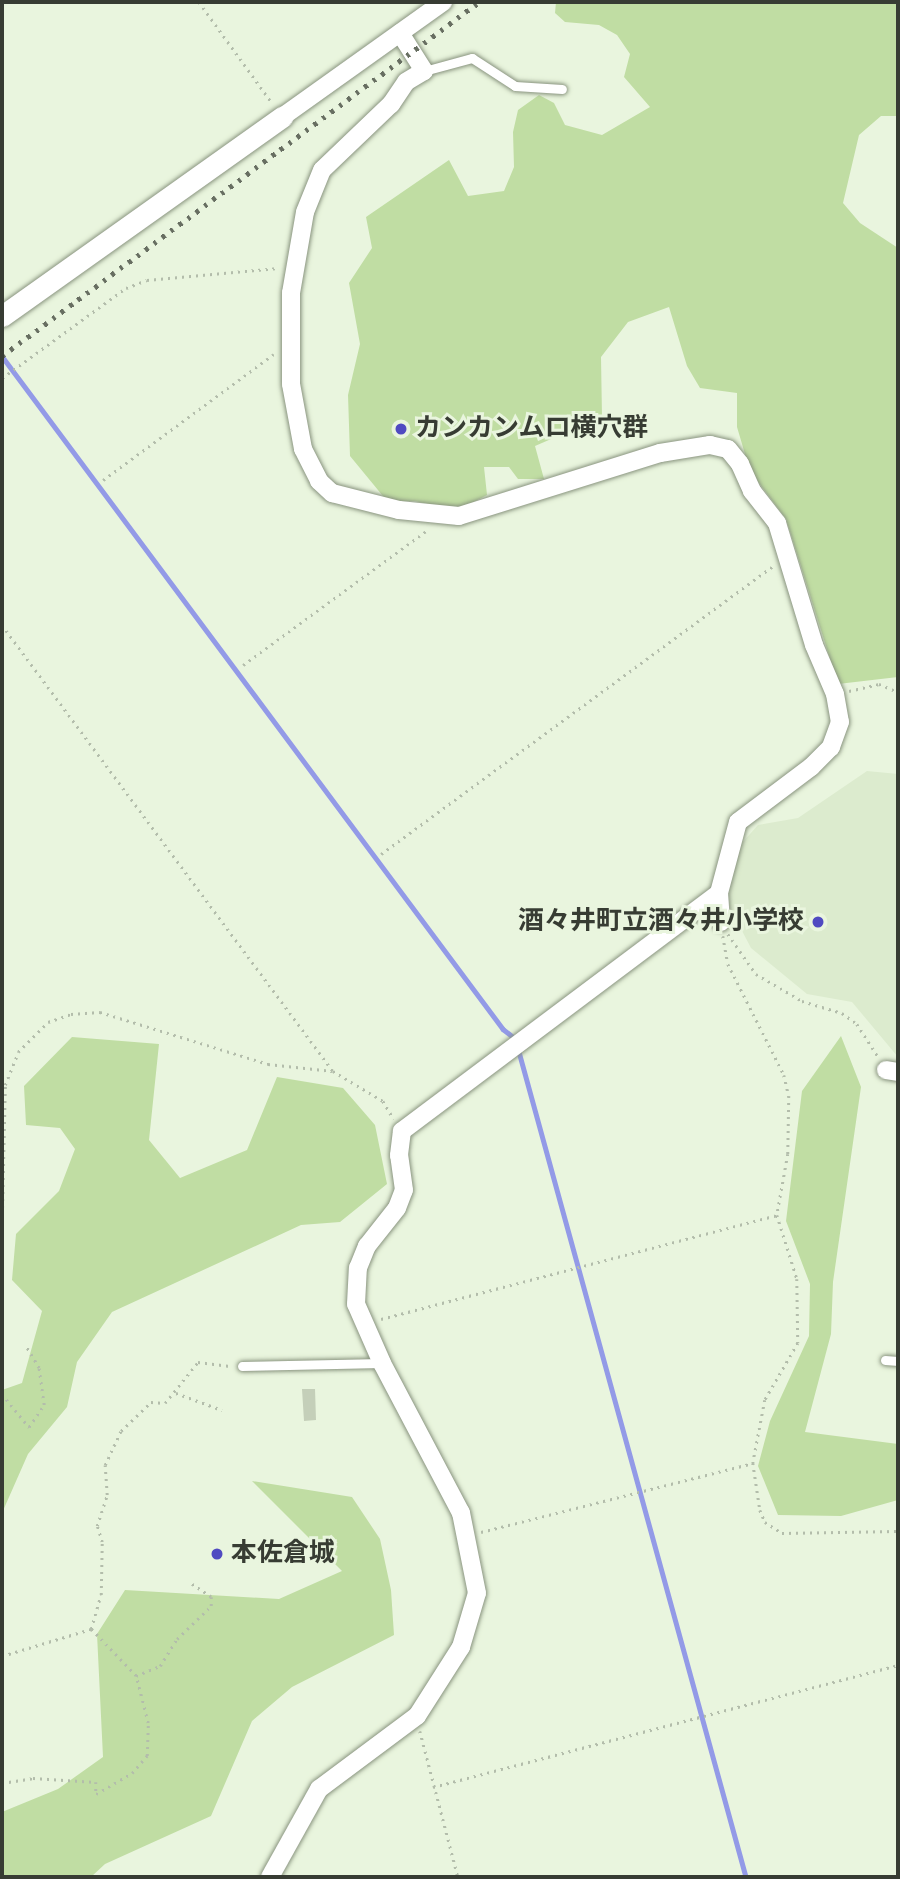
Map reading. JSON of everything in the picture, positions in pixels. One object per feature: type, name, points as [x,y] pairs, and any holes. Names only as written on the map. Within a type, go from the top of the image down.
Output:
[{"type":"street","points":[[2,316],[443,2]]},
{"type":"street","points":[[400,33],[424,71],[406,82],[391,104],[321,170],[306,212],[291,293],[294,340],[291,384],[296,425],[319,481],[332,493],[399,510],[459,516],[660,453],[710,444],[728,449],[740,464],[751,491],[777,523],[814,645],[840,711],[837,736],[811,767],[738,821],[719,893],[721,922]]},
{"type":"street","points":[[270,1877],[319,1789],[417,1716],[453,1662],[469,1626],[477,1593],[468,1535],[461,1513],[362,1324],[356,1304],[358,1268],[367,1246],[397,1208],[404,1190],[399,1155],[402,1130],[719,893]]},
{"type":"lane","points":[[424,71],[472,58],[515,86],[562,89]]},
{"type":"lane","points":[[885,1360],[898,1361]]},
{"type":"lane","points":[[242,1366],[382,1363]]},
{"type":"path","points":[[199,2],[282,117]]},
{"type":"path","points":[[2,379],[126,288],[147,281],[295,266]]},
{"type":"path","points":[[103,480],[294,340]]},
{"type":"path","points":[[243,665],[448,515]]},
{"type":"path","points":[[381,854],[788,554]]},
{"type":"path","points":[[2,625],[333,1070],[383,1101],[402,1130]]},
{"type":"path","points":[[835,694],[879,684],[898,692]]},
{"type":"path","points":[[721,922],[756,974],[802,1001],[821,1004],[857,1024],[892,1071]]},
{"type":"path","points":[[721,922],[728,964],[784,1075],[789,1096],[788,1154],[777,1215],[797,1279],[798,1343],[765,1400],[752,1463],[760,1510],[765,1522],[782,1533],[898,1531]]},
{"type":"path","points":[[2,1222],[5,1085],[18,1052],[48,1022],[71,1014],[100,1012],[268,1064],[333,1070]]},
{"type":"path","points":[[362,1324],[777,1215]]},
{"type":"path","points":[[2,1394],[29,1427],[44,1405],[39,1368],[25,1345]]},
{"type":"path","points":[[91,1629],[101,1595],[102,1542],[97,1526],[107,1495],[105,1465],[121,1431],[151,1402],[165,1403],[198,1362],[242,1366]]},
{"type":"path","points":[[174,1393],[222,1410]]},
{"type":"path","points":[[468,1535],[752,1463]]},
{"type":"path","points":[[136,1676],[160,1666],[177,1639],[211,1606],[211,1597],[189,1582]]},
{"type":"path","points":[[2,1656],[91,1629]]},
{"type":"path","points":[[2,1783],[33,1778],[96,1782],[96,1794],[132,1773],[147,1756],[148,1734],[136,1676],[91,1629]]},
{"type":"path","points":[[433,1787],[898,1665]]},
{"type":"path","points":[[417,1716],[458,1877]]},
{"type":"shaded area","name":"酒々井町立酒々井小学校","points":[[867,771],[898,774],[898,1057],[852,1002],[807,994],[751,948],[730,908],[726,886],[734,852],[758,825],[798,818]]},
{"type":"green space","points":[[556,2],[896,2],[898,116],[881,116],[859,135],[843,203],[860,223],[898,248],[898,677],[838,684],[786,519],[750,471],[737,427],[737,393],[700,388],[687,366],[669,307],[628,322],[601,357],[602,417],[535,446],[544,479],[518,479],[509,467],[484,467],[487,495],[466,506],[448,509],[415,501],[387,501],[350,456],[348,395],[360,344],[349,283],[372,248],[366,217],[449,160],[468,196],[504,191],[514,167],[513,132],[518,110],[539,95],[554,103],[565,125],[602,135],[650,107],[624,77],[630,54],[617,35],[599,25],[565,22],[555,13]]},
{"type":"green space","points":[[841,1036],[861,1087],[833,1282],[831,1334],[805,1432],[898,1444],[898,1500],[841,1516],[778,1515],[758,1466],[770,1421],[809,1336],[810,1284],[786,1221],[802,1091]]},
{"type":"green space","points":[[72,1037],[159,1044],[149,1140],[180,1178],[247,1150],[277,1077],[343,1088],[375,1125],[387,1184],[340,1222],[301,1225],[112,1312],[77,1362],[67,1407],[28,1454],[2,1513],[2,1390],[22,1383],[42,1311],[12,1280],[16,1234],[59,1191],[75,1149],[60,1128],[26,1125],[24,1086]]},
{"type":"green space","points":[[252,1481],[352,1497],[380,1539],[391,1590],[394,1635],[292,1687],[252,1721],[211,1816],[105,1864],[91,1877],[2,1877],[2,1812],[58,1789],[103,1757],[97,1634],[125,1590],[279,1599],[342,1571]]},
{"type":"building","points":[[302,1389],[315,1389],[316,1420],[304,1421]]},
{"type":"waterway","points":[[2,356],[503,1029],[516,1039]]},
{"type":"waterway","points":[[518,1048],[746,1877]]},
{"type":"railway","points":[[2,356],[479,2]]},
{"type":"place","name":"カンカンムロ横穴群","points":[[401,429]]},
{"type":"place","name":"酒々井町立酒々井小学校","points":[[818,922]]},
{"type":"place","name":"本佐倉城","points":[[217,1554]]}]
